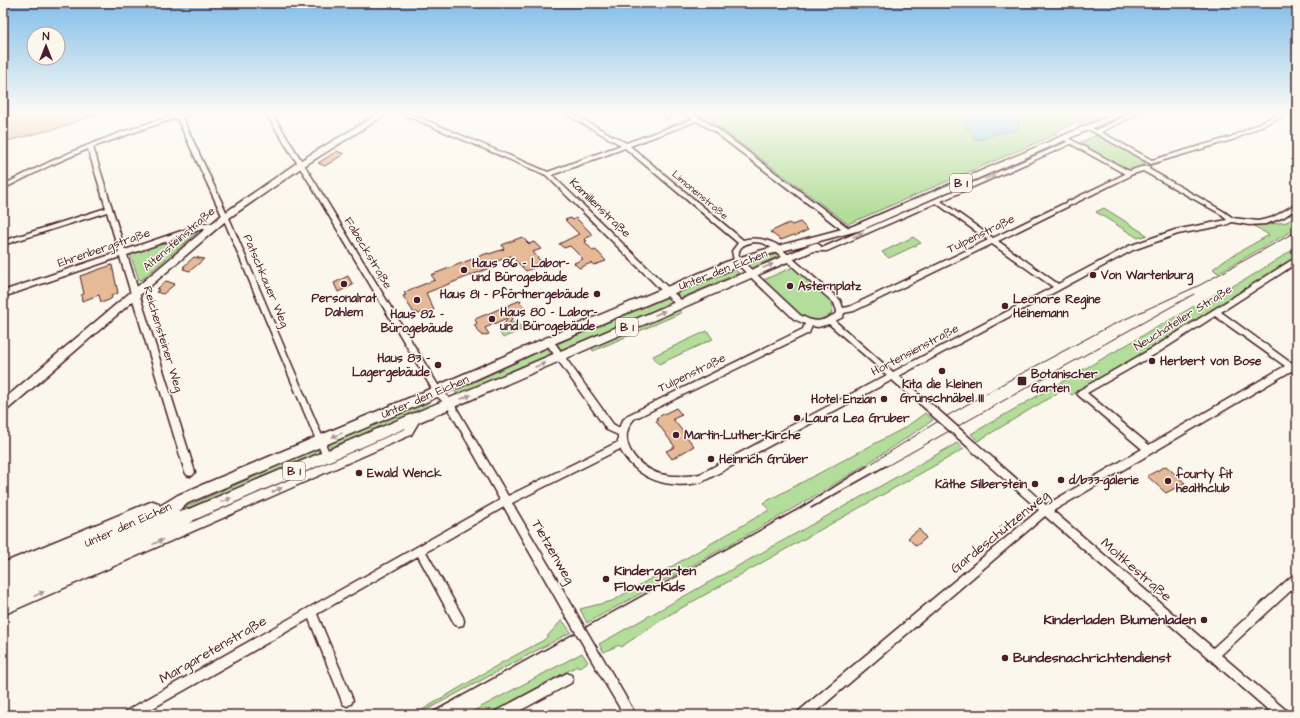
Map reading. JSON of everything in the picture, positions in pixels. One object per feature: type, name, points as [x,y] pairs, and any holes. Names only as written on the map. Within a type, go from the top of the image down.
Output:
[{"type":"main road","name":"Altensteinstraße","points":[[3,407],[213,226],[301,164],[331,146]]},
{"type":"main road","name":"Unter den Eichen","points":[[3,580],[170,508],[183,499],[438,392],[549,341],[667,291],[738,262],[850,230],[1055,146]]},
{"type":"main road","name":"Unter den Eichen","points":[[3,590],[172,518],[190,515],[327,457],[787,258],[836,239],[850,230]]},
{"type":"main road","points":[[3,570],[130,516],[166,502],[183,499]]},
{"type":"main road","points":[[3,599],[177,525],[190,515]]},
{"type":"street","points":[[3,188],[50,163],[90,146]]},
{"type":"street","name":"Reichensteiner Weg","points":[[90,146],[190,472]]},
{"type":"street","name":"Patschkauer Weg","points":[[193,146],[226,216],[327,457]]},
{"type":"street","name":"Fabeckstraße","points":[[289,146],[438,392],[450,404]]},
{"type":"street","name":"Kamillenstraße","points":[[480,146],[548,174],[680,304]]},
{"type":"street","points":[[548,174],[624,146]]},
{"type":"street","name":"Limonenstraße","points":[[626,146],[740,242]]},
{"type":"street","points":[[736,146],[850,230]]},
{"type":"street","name":"Unter den Eichen","points":[[807,250],[825,249],[937,201],[1056,146]]},
{"type":"street","points":[[1078,146],[1128,173]]},
{"type":"street","points":[[1121,146],[1151,162],[1207,146]]},
{"type":"street","name":"Tulpenstraße","points":[[841,311],[851,309],[1108,186],[1126,176],[1128,173],[1135,172],[1149,166],[1151,162]]},
{"type":"street","points":[[1143,168],[1221,212],[1231,220],[1251,223],[1275,220],[1282,217],[1297,205]]},
{"type":"street","points":[[937,201],[1058,287]]},
{"type":"street","points":[[3,243],[110,209]]},
{"type":"street","name":"Hortensienstraße","points":[[622,444],[635,463],[649,473],[660,477],[684,481],[702,478],[1131,248],[1177,232],[1226,224],[1231,220]]},
{"type":"street","name":"Ehrenbergstraße","points":[[3,294],[204,226],[213,226]]},
{"type":"street","points":[[760,241],[772,244],[778,250],[837,302],[841,311],[840,315],[819,325],[809,324],[797,317],[750,274],[738,262],[735,255],[740,242],[760,241]]},
{"type":"street","name":"Neuchateller Straße","points":[[1149,450],[1081,393],[1216,313],[1297,260]]},
{"type":"street","points":[[1216,313],[1295,367]]},
{"type":"street","name":"Moltkestraße","points":[[830,321],[1283,715]]},
{"type":"street","name":"Tulpenstraße","points":[[621,433],[622,426],[631,417],[806,331],[809,324]]},
{"type":"street","points":[[549,341],[610,427],[621,433],[622,444]]},
{"type":"street","name":"Gardeschützenweg","points":[[803,715],[1046,510],[1295,367]]},
{"type":"street","name":"Tietzenweg","points":[[450,404],[630,715]]},
{"type":"street","name":"Unter den Eichen","points":[[3,610],[408,432],[417,418]]},
{"type":"street","name":"Margaretenstraße","points":[[130,715],[506,501],[622,444]]},
{"type":"street","points":[[420,550],[459,621]]},
{"type":"street","points":[[1213,655],[1297,578]]},
{"type":"street","points":[[311,612],[347,700]]},
{"type":"street","points":[[500,715],[567,679]]},
{"type":"green space","points":[[743,146],[1030,146],[848,224]]},
{"type":"green space","points":[[1083,146],[1119,146],[1143,158],[1145,165],[1134,170],[1122,168]]},
{"type":"green space","points":[[1104,208],[1147,235],[1138,238],[1096,212]]},
{"type":"green space","points":[[1297,213],[1297,228],[1218,273],[1213,269],[1223,261],[1269,235],[1254,226],[1287,222]]},
{"type":"green space","points":[[195,232],[197,233],[141,280],[139,280],[130,254]]},
{"type":"green space","points":[[913,237],[921,243],[889,258],[882,252]]},
{"type":"green space","points":[[1297,247],[1297,256],[1164,340],[1072,395],[1064,389],[978,441],[971,434],[1217,293],[1245,280]]},
{"type":"green space","points":[[777,254],[779,256],[750,269],[745,264]]},
{"type":"green space","points":[[793,267],[830,299],[833,306],[831,315],[819,320],[803,318],[761,281]]},
{"type":"green space","points":[[734,269],[739,273],[681,298],[676,293]]},
{"type":"green space","points":[[667,296],[671,300],[662,307],[562,350],[557,344]]},
{"type":"green space","points":[[679,310],[681,313],[593,351],[592,348]]},
{"type":"green space","points":[[509,322],[517,323],[523,329],[503,338],[500,333],[501,328]]},
{"type":"green space","points":[[707,331],[713,339],[659,364],[653,356]]},
{"type":"green space","points":[[547,348],[552,355],[457,395],[455,391]]},
{"type":"green space","points":[[427,402],[430,407],[330,449],[330,444]]},
{"type":"green space","points":[[925,413],[933,420],[849,475],[719,551],[587,623],[580,609],[612,601],[769,510],[763,503],[906,427]]},
{"type":"green space","points":[[957,443],[964,449],[669,615],[621,647],[619,645],[604,652],[599,644]]},
{"type":"green space","points":[[317,449],[320,454],[254,483],[144,525]]},
{"type":"green space","points":[[562,620],[571,632],[417,715],[410,715],[422,710],[503,662],[544,640]]},
{"type":"green space","points":[[582,653],[588,662],[578,668],[577,666],[487,715],[466,715]]},
{"type":"building","points":[[337,151],[344,154],[325,166],[318,163]]},
{"type":"building","points":[[571,218],[573,220],[576,218],[593,235],[584,239],[587,241],[585,242],[593,251],[595,250],[598,252],[606,261],[594,265],[591,263],[579,268],[574,263],[583,259],[570,246],[564,248],[559,244],[579,234],[565,220]]},
{"type":"building","points":[[800,222],[808,230],[795,236],[794,235],[781,240],[770,232],[789,223],[792,225]]},
{"type":"building","points":[[522,237],[529,244],[534,242],[541,249],[533,252],[543,264],[526,271],[511,256],[495,262],[497,265],[426,293],[434,310],[429,312],[418,314],[417,312],[414,313],[403,296],[406,295],[404,293],[409,290],[435,280],[431,275],[488,253],[489,254],[504,249],[502,245]]},
{"type":"building","points":[[194,257],[204,259],[190,271],[183,269],[185,267],[183,267]]},
{"type":"building","points":[[112,265],[118,293],[111,296],[112,298],[104,302],[101,302],[99,295],[82,301],[81,295],[84,294],[80,276]]},
{"type":"building","name":"Personalrat Dahlem","points":[[348,276],[353,285],[338,292],[334,283]]},
{"type":"building","points":[[166,281],[175,284],[163,294],[156,292],[159,290],[157,289]]},
{"type":"building","name":"Haus 80 – Labor- und Bürogebäude","points":[[521,300],[520,302],[525,308],[525,312],[519,314],[516,310],[506,331],[503,329],[507,318],[485,328],[489,334],[482,336],[474,325],[477,324],[475,319]]},
{"type":"building","name":"Martin-Luther-Kirche","points":[[676,408],[682,415],[673,419],[694,446],[672,459],[666,451],[675,447],[656,421],[658,420],[656,418]]},
{"type":"building","name":"fourty fit healthclub","points":[[1166,466],[1185,483],[1166,493],[1147,476]]},
{"type":"building","points":[[919,529],[926,538],[916,546],[908,538]]},
{"type":"tram line","points":[[866,467],[940,420],[1006,382],[1110,326],[1200,285],[1297,231]]},
{"type":"tram line","points":[[885,467],[1194,294]]},
{"type":"tram line","points":[[427,715],[800,508],[867,466]]},
{"type":"tram line","points":[[811,508],[886,466]]},
{"type":"place","name":"Haus 86 – Labor- und Bürogebäude","points":[[464,270]]},
{"type":"place","name":"Von Wartenburg","points":[[1093,275]]},
{"type":"place","name":"Personalrat Dahlem","points":[[344,284]]},
{"type":"place","name":"Asternplatz","points":[[790,286]]},
{"type":"place","name":"Haus 81 – Pförtnergebäude","points":[[597,294]]},
{"type":"place","name":"Haus 82 – Bürogebäude","points":[[417,300]]},
{"type":"place","name":"Leonore Regine Heinemann","points":[[1005,306]]},
{"type":"place","name":"Haus 80 – Labor- und Bürogebäude","points":[[492,319]]},
{"type":"place","name":"Herbert von Bose","points":[[1152,361]]},
{"type":"place","name":"Haus 83 – Lagergebäude","points":[[438,365]]},
{"type":"place","name":"Kita die kleinen Grünschnäbel III","points":[[942,371]]},
{"type":"place","name":"Botanischer Garten","points":[[1022,381]]},
{"type":"place","name":"Hotel Enzian","points":[[884,399]]},
{"type":"place","name":"Laura Lea Gruber","points":[[797,418]]},
{"type":"place","name":"Martin-Luther-Kirche","points":[[676,435]]},
{"type":"place","name":"Heinrich Grüber","points":[[711,459]]},
{"type":"place","name":"Ewald Wenck","points":[[359,473]]},
{"type":"place","name":"d/b33-galerie","points":[[1061,480]]},
{"type":"place","name":"fourty fit healthclub","points":[[1168,481]]},
{"type":"place","name":"Käthe Silberstein","points":[[1035,484]]},
{"type":"place","name":"Kindergarten FlowerKids","points":[[606,579]]},
{"type":"place","name":"Kinderladen Blumenladen","points":[[1204,620]]},
{"type":"place","name":"Bundesnachrichtendienst","points":[[1005,658]]}]
